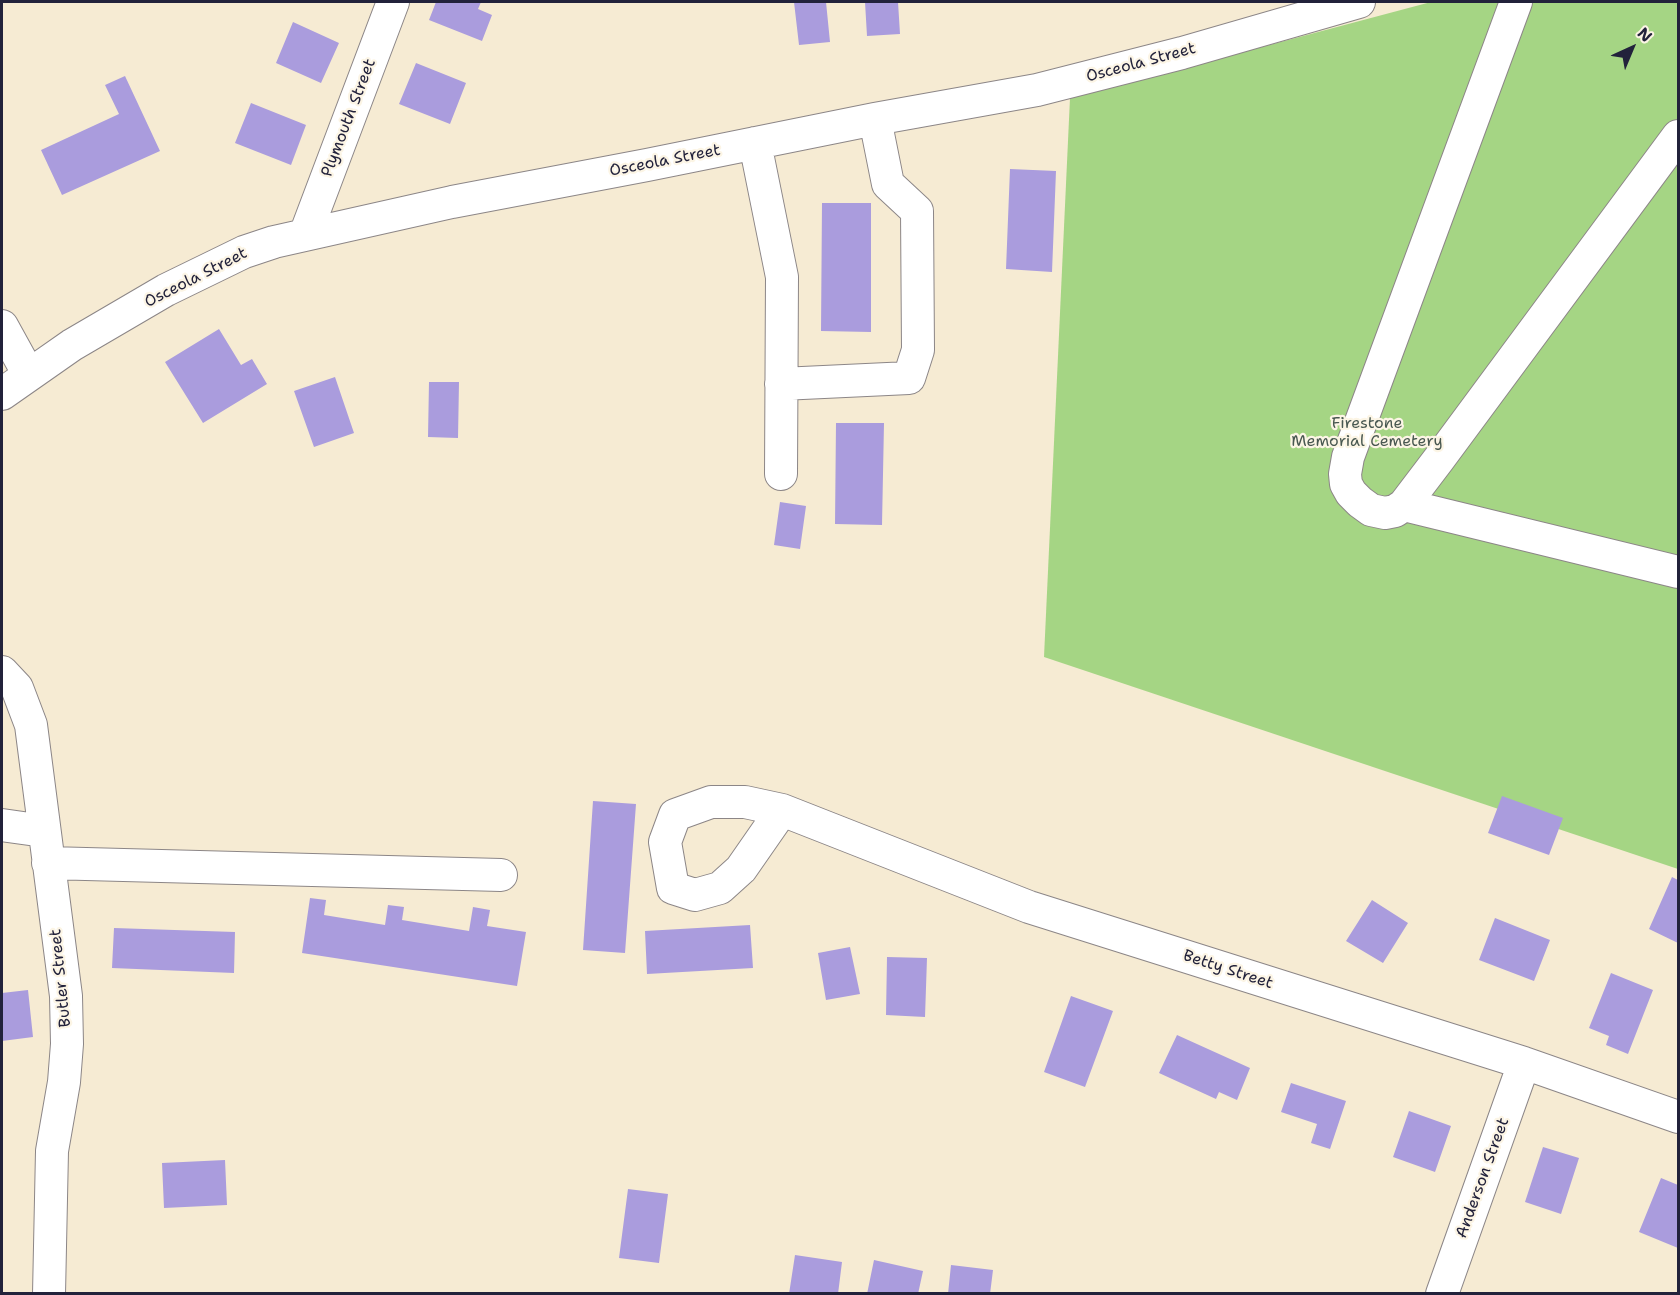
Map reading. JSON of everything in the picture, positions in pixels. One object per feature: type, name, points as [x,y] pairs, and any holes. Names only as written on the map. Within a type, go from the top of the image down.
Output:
[{"type":"street","name":"Plymouth Street","points":[[305,235],[393,2]]},
{"type":"street","name":"Osceola Street","points":[[2,394],[72,345],[166,290],[244,252],[274,242],[452,202],[875,119],[1037,90],[1359,2]]},
{"type":"street","points":[[1516,2],[1348,457],[1346,484],[1360,502],[1371,510],[1385,513],[1395,511],[1404,505],[1678,136]]},
{"type":"street","points":[[781,384],[909,378],[918,350],[917,211],[888,184],[875,119]]},
{"type":"street","points":[[755,143],[782,278],[781,474]]},
{"type":"street","points":[[2,326],[29,375]]},
{"type":"street","points":[[1404,505],[1678,572]]},
{"type":"street","name":"Butler Street","points":[[5,679],[17,688],[31,725],[66,996],[67,1044],[64,1082],[52,1151],[49,1293]]},
{"type":"street","name":"Betty Street","points":[[782,810],[1029,907],[1524,1063],[1678,1117]]},
{"type":"street","points":[[2,825],[44,831]]},
{"type":"street","points":[[48,863],[501,875]]},
{"type":"street","name":"Anderson Street","points":[[1442,1293],[1524,1063]]},
{"type":"green space","name":"Firestone Memorial Cemetery","points":[[1431,2],[1678,2],[1678,869],[1044,657],[1070,98]]},
{"type":"building","points":[[436,2],[481,2],[478,9],[492,15],[482,41],[429,20]]},
{"type":"building","points":[[794,2],[826,2],[830,42],[799,45]]},
{"type":"building","points":[[865,2],[898,2],[900,34],[867,36]]},
{"type":"building","points":[[293,22],[339,43],[321,83],[276,63]]},
{"type":"building","points":[[416,63],[466,83],[450,124],[399,104]]},
{"type":"building","points":[[125,76],[160,151],[62,195],[41,150],[119,114],[105,85]]},
{"type":"building","points":[[251,103],[306,125],[291,165],[235,143]]},
{"type":"building","points":[[1010,169],[1056,171],[1052,272],[1006,269]]},
{"type":"building","points":[[822,203],[871,203],[871,332],[821,331]]},
{"type":"building","points":[[219,329],[241,365],[252,359],[267,384],[203,423],[165,362]]},
{"type":"building","points":[[335,377],[354,433],[314,447],[294,391]]},
{"type":"building","points":[[429,382],[459,382],[458,438],[428,437]]},
{"type":"building","points":[[836,423],[884,423],[882,525],[835,524]]},
{"type":"building","points":[[780,502],[806,506],[800,549],[774,545]]},
{"type":"building","points":[[1502,796],[1563,818],[1549,855],[1488,833]]},
{"type":"building","points":[[593,801],[636,804],[625,953],[583,950]]},
{"type":"building","points":[[1672,877],[1678,880],[1678,943],[1649,929]]},
{"type":"building","points":[[310,898],[326,900],[324,915],[385,925],[388,905],[404,907],[402,920],[469,931],[473,907],[490,910],[487,926],[526,932],[517,986],[302,953]]},
{"type":"building","points":[[1372,900],[1408,923],[1383,963],[1346,941]]},
{"type":"building","points":[[1495,918],[1550,940],[1534,981],[1479,960]]},
{"type":"building","points":[[750,925],[753,968],[647,974],[645,931]]},
{"type":"building","points":[[114,928],[235,932],[234,973],[112,968]]},
{"type":"building","points":[[850,947],[860,994],[826,1000],[818,953]]},
{"type":"building","points":[[887,957],[927,958],[925,1017],[886,1015]]},
{"type":"building","points":[[1611,973],[1653,990],[1628,1054],[1606,1045],[1609,1036],[1589,1028]]},
{"type":"building","points":[[28,990],[33,1037],[2,1041],[2,993]]},
{"type":"building","points":[[1071,996],[1113,1011],[1085,1087],[1044,1072]]},
{"type":"building","points":[[1177,1035],[1250,1068],[1237,1100],[1219,1092],[1216,1099],[1159,1073]]},
{"type":"building","points":[[1291,1083],[1346,1101],[1330,1149],[1311,1143],[1317,1124],[1281,1112]]},
{"type":"building","points":[[1409,1111],[1451,1126],[1435,1172],[1393,1157]]},
{"type":"building","points":[[1543,1147],[1579,1158],[1561,1214],[1525,1202]]},
{"type":"building","points":[[225,1160],[227,1205],[164,1208],[162,1163]]},
{"type":"building","points":[[1661,1178],[1678,1185],[1678,1248],[1639,1232]]},
{"type":"building","points":[[628,1189],[668,1194],[659,1263],[619,1258]]},
{"type":"building","points":[[795,1255],[842,1262],[838,1294],[789,1294]]},
{"type":"building","points":[[874,1260],[923,1271],[918,1294],[867,1294]]},
{"type":"building","points":[[951,1265],[993,1270],[990,1294],[948,1294]]}]
